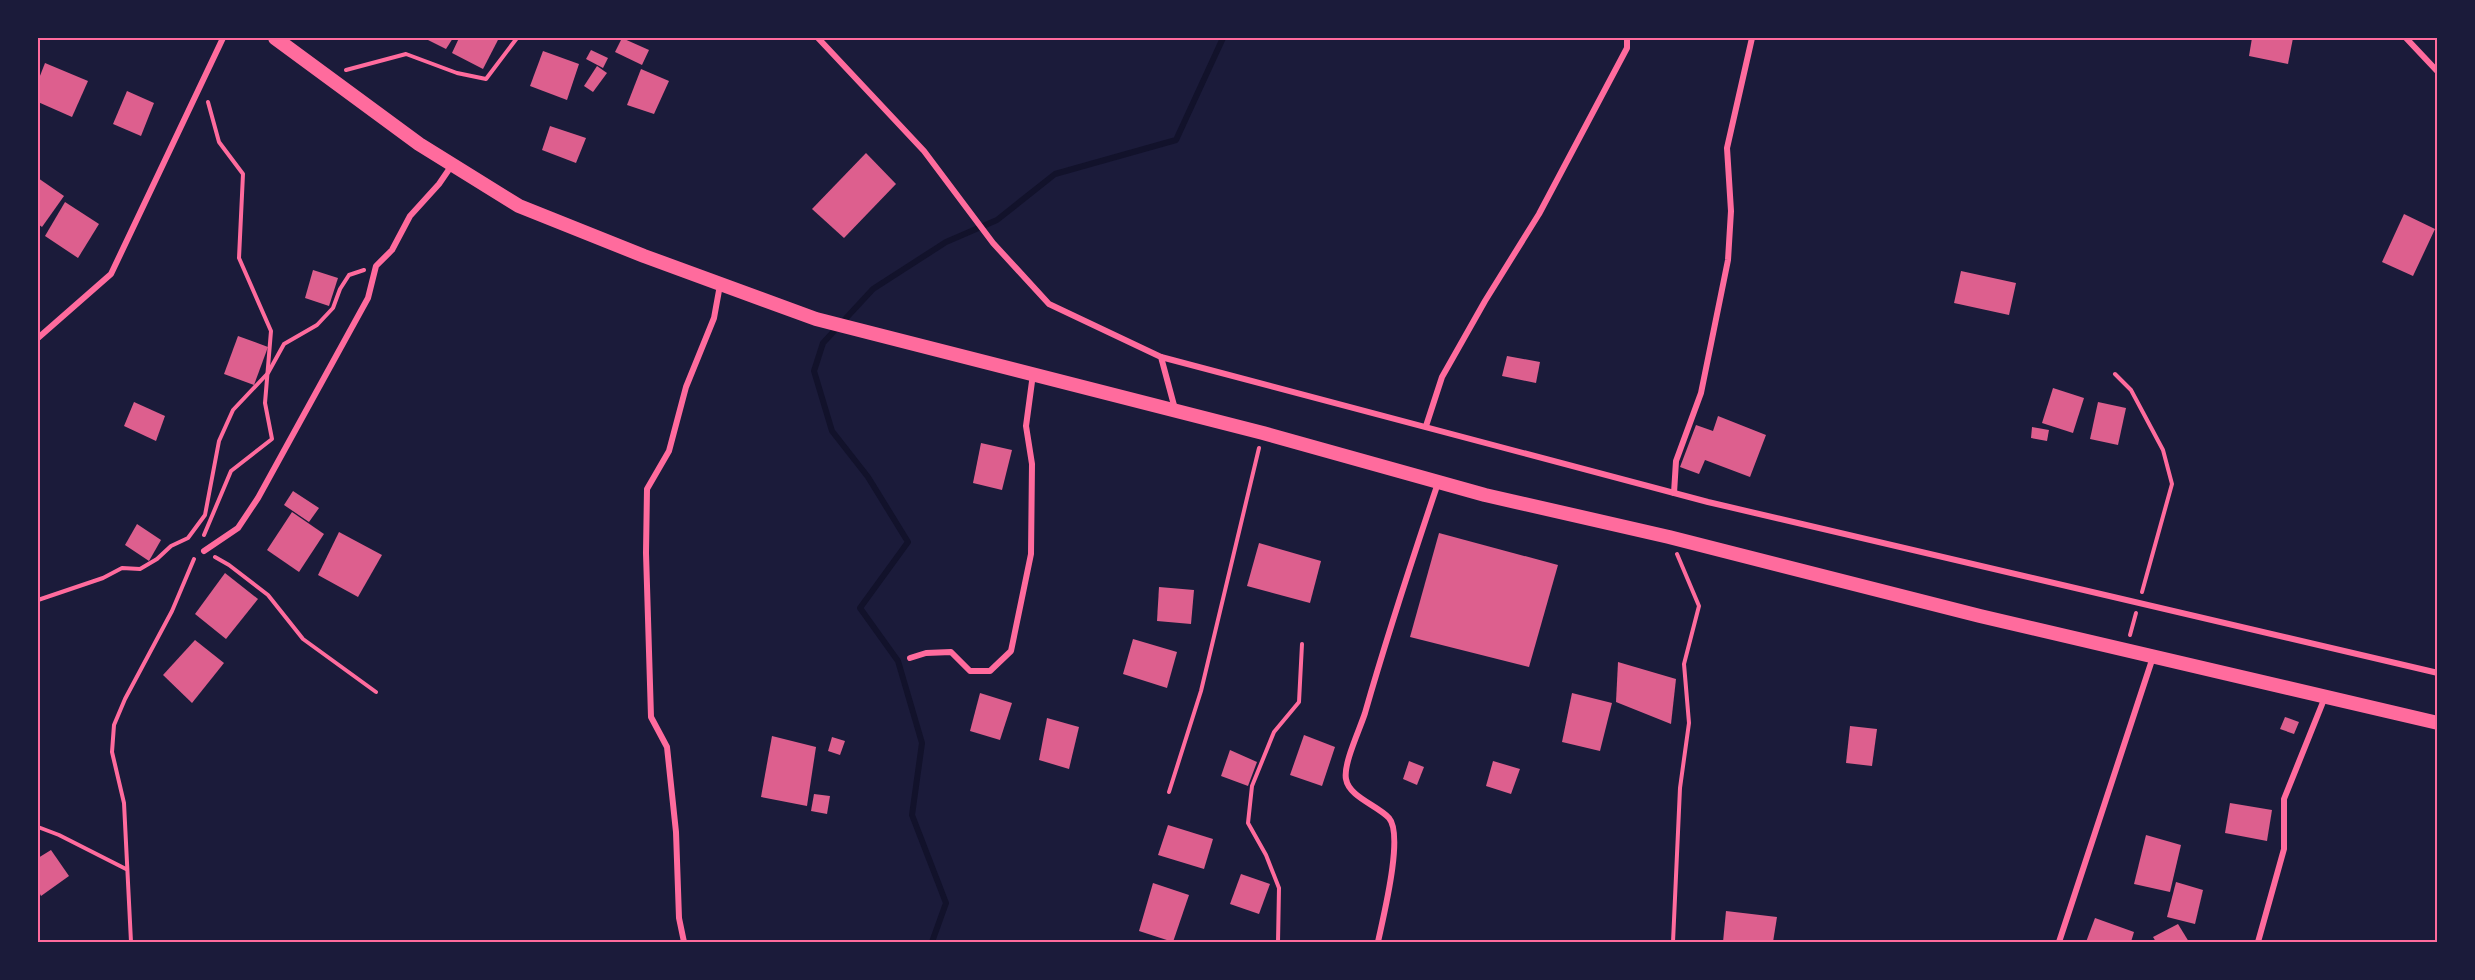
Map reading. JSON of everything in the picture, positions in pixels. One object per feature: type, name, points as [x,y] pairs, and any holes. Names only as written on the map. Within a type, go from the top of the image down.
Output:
[{"type":"highway","points":[[275,38],[419,144],[519,206],[816,319],[1263,433],[1485,495],[1669,537],[2153,657],[2438,723]]},
{"type":"street","points":[[38,338],[111,274],[223,38]]},
{"type":"street","points":[[819,38],[924,151],[993,243],[1049,304],[1161,357],[1674,493],[1964,564],[2438,673]]},
{"type":"street","points":[[1426,426],[1442,377],[1485,301],[1539,214],[1627,48],[1627,38]]},
{"type":"street","points":[[1674,493],[1676,461],[1701,393],[1728,260],[1731,211],[1726,148],[1752,38]]},
{"type":"street","points":[[2406,38],[2438,72]]},
{"type":"street","points":[[201,550],[238,528],[258,498],[368,298],[376,266],[392,250],[410,216],[440,184],[453,165]]},
{"type":"street","points":[[684,942],[679,918],[676,832],[667,747],[651,717],[646,553],[647,489],[669,452],[687,387],[714,318],[720,284]]},
{"type":"street","points":[[1161,357],[1175,412]]},
{"type":"street","points":[[910,658],[926,653],[951,652],[970,671],[990,671],[1011,651],[1031,554],[1032,464],[1026,426],[1034,374]]},
{"type":"street","points":[[1378,942],[1395,853],[1395,831],[1389,818],[1351,790],[1346,779],[1346,768],[1365,715],[1380,657],[1439,481]]},
{"type":"street","points":[[2059,942],[2153,657]]},
{"type":"street","points":[[2258,942],[2284,849],[2284,799],[2325,697]]},
{"type":"path","points":[[328,75],[406,54],[457,73],[486,79],[517,38]]},
{"type":"path","points":[[131,942],[124,803],[112,752],[114,725],[124,699],[172,612],[201,550],[231,471],[272,439],[265,403],[271,331],[239,258],[243,174],[219,142],[202,83]]},
{"type":"path","points":[[38,600],[103,578],[122,567],[140,568],[157,559],[171,546],[188,538],[205,515],[212,469],[224,426],[233,410],[268,373],[284,344],[317,325],[333,308],[340,289],[349,275],[376,266]]},
{"type":"path","points":[[2115,374],[2131,390],[2163,450],[2172,484],[2126,650]]},
{"type":"path","points":[[1168,792],[1201,691],[1263,433]]},
{"type":"path","points":[[1669,537],[1698,606],[1684,664],[1689,723],[1680,788],[1673,942]]},
{"type":"path","points":[[201,550],[229,565],[268,595],[303,639],[376,692]]},
{"type":"path","points":[[1278,942],[1279,888],[1266,855],[1248,823],[1252,786],[1274,732],[1299,702],[1302,645]]},
{"type":"path","points":[[38,827],[59,835],[126,870]]},
{"type":"building","points":[[424,38],[453,38],[446,49]]},
{"type":"building","points":[[459,38],[499,38],[483,69],[452,53]]},
{"type":"building","points":[[622,38],[649,50],[642,65],[615,52]]},
{"type":"building","points":[[2252,38],[2293,38],[2288,64],[2249,56]]},
{"type":"building","points":[[591,50],[608,58],[603,68],[586,59]]},
{"type":"building","points":[[543,51],[579,64],[567,100],[530,86]]},
{"type":"building","points":[[45,63],[88,81],[72,117],[38,102],[38,81]]},
{"type":"building","points":[[597,66],[607,73],[593,92],[584,86]]},
{"type":"building","points":[[641,69],[669,81],[654,114],[627,105]]},
{"type":"building","points":[[127,91],[154,103],[141,136],[113,124]]},
{"type":"building","points":[[550,126],[586,138],[576,163],[542,150]]},
{"type":"building","points":[[866,153],[896,184],[844,238],[812,209]]},
{"type":"building","points":[[38,178],[64,196],[42,227],[38,224]]},
{"type":"building","points":[[65,202],[99,224],[78,258],[45,236]]},
{"type":"building","points":[[2404,214],[2435,229],[2413,276],[2382,262]]},
{"type":"building","points":[[313,270],[338,278],[329,306],[305,298]]},
{"type":"building","points":[[1961,271],[2016,283],[2009,315],[1954,303]]},
{"type":"building","points":[[238,336],[268,347],[254,385],[224,374]]},
{"type":"building","points":[[1507,356],[1540,362],[1536,383],[1502,376]]},
{"type":"building","points":[[2053,388],[2084,398],[2073,433],[2042,423]]},
{"type":"building","points":[[134,402],[165,416],[156,441],[124,426]]},
{"type":"building","points":[[2098,402],[2126,408],[2118,445],[2090,439]]},
{"type":"building","points":[[1718,416],[1766,435],[1750,477],[1705,460],[1699,474],[1680,467],[1696,425],[1713,431]]},
{"type":"building","points":[[2032,427],[2049,430],[2047,441],[2031,438]]},
{"type":"building","points":[[981,443],[1012,450],[1002,490],[973,483]]},
{"type":"building","points":[[293,491],[319,508],[309,522],[284,505]]},
{"type":"building","points":[[292,512],[324,534],[299,572],[267,550]]},
{"type":"building","points":[[137,524],[161,540],[149,561],[125,545]]},
{"type":"building","points":[[339,532],[382,555],[358,597],[318,575]]},
{"type":"building","points":[[1439,533],[1558,565],[1529,667],[1410,637]]},
{"type":"building","points":[[1259,543],[1321,561],[1310,603],[1247,586]]},
{"type":"building","points":[[225,573],[258,599],[226,639],[195,614]]},
{"type":"building","points":[[1159,587],[1194,590],[1191,624],[1157,621]]},
{"type":"building","points":[[1133,639],[1177,652],[1167,688],[1123,674]]},
{"type":"building","points":[[195,640],[224,663],[192,703],[163,675]]},
{"type":"building","points":[[1618,662],[1676,679],[1671,724],[1616,702]]},
{"type":"building","points":[[980,693],[1012,703],[1000,740],[970,731]]},
{"type":"building","points":[[1572,693],[1612,703],[1600,751],[1562,742]]},
{"type":"building","points":[[2285,717],[2299,722],[2294,734],[2280,729]]},
{"type":"building","points":[[1047,718],[1079,727],[1069,769],[1039,760]]},
{"type":"building","points":[[1850,726],[1877,729],[1872,766],[1846,763]]},
{"type":"building","points":[[1304,735],[1335,747],[1322,786],[1290,775]]},
{"type":"building","points":[[772,736],[816,747],[807,806],[761,797]]},
{"type":"building","points":[[832,737],[845,741],[840,755],[828,751]]},
{"type":"building","points":[[1230,750],[1257,762],[1248,786],[1221,776]]},
{"type":"building","points":[[1409,761],[1424,767],[1417,785],[1403,779]]},
{"type":"building","points":[[1493,761],[1520,769],[1511,794],[1486,786]]},
{"type":"building","points":[[814,794],[830,796],[827,814],[811,811]]},
{"type":"building","points":[[2230,803],[2272,810],[2267,841],[2225,833]]},
{"type":"building","points":[[1168,825],[1213,839],[1204,869],[1158,855]]},
{"type":"building","points":[[2146,835],[2181,845],[2170,892],[2134,884]]},
{"type":"building","points":[[51,850],[69,876],[41,896],[38,890],[38,858]]},
{"type":"building","points":[[1241,874],[1270,884],[1259,914],[1230,904]]},
{"type":"building","points":[[2176,882],[2203,890],[2195,924],[2167,917]]},
{"type":"building","points":[[1153,883],[1189,895],[1173,942],[1139,931]]},
{"type":"building","points":[[1726,911],[1777,917],[1773,942],[1723,942]]},
{"type":"building","points":[[2095,918],[2134,932],[2131,942],[2086,942]]},
{"type":"building","points":[[2178,924],[2189,942],[2156,942],[2153,937]]},
{"type":"waterway","points":[[932,942],[946,903],[912,815],[922,743],[898,661],[860,608],[908,542],[868,477],[832,431],[814,371],[823,343],[873,289],[946,242],[997,220],[1055,174],[1176,140],[1223,38]]}]
